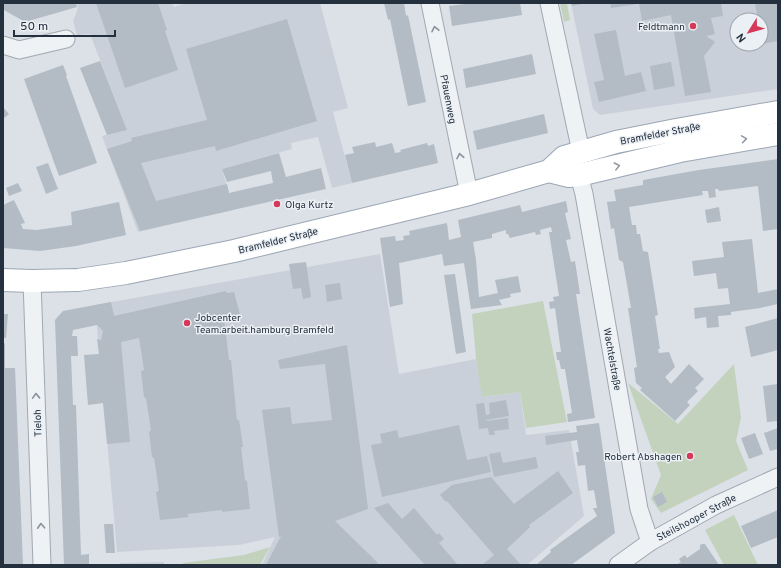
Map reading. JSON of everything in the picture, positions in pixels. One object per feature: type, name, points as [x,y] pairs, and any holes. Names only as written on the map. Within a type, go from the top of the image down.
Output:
[{"type":"main road","name":"Bramfelder Straße","points":[[3,280],[78,280],[126,273],[234,251],[469,194],[549,171],[564,157],[616,142],[778,112]]},
{"type":"main road","points":[[549,171],[569,176],[579,175],[680,151],[778,134]]},
{"type":"street","name":"Pfauenweg","points":[[430,3],[469,194]]},
{"type":"street","points":[[549,3],[581,152]]},
{"type":"street","points":[[3,45],[19,50],[66,39]]},
{"type":"street","name":"Wachtelstraße","points":[[579,175],[584,194],[639,509],[650,542]]},
{"type":"street","name":"Tieloh","points":[[32,281],[42,565]]},
{"type":"street","name":"Steilshooper Straße","points":[[618,565],[650,542],[724,501],[778,477]]},
{"type":"shaded area","points":[[77,3],[172,3],[174,7],[187,3],[320,3],[348,108],[333,112],[352,183],[332,188],[318,137],[291,143],[292,149],[222,169],[234,210],[138,232],[102,136],[127,130],[90,34],[77,35],[73,21],[78,8]]},
{"type":"shaded area","points":[[571,3],[778,3],[778,89],[600,115],[593,109]]},
{"type":"shaded area","points":[[380,254],[399,374],[476,359],[483,397],[520,392],[526,435],[569,430],[584,516],[527,565],[262,565],[275,537],[239,545],[117,552],[95,305]]},
{"type":"shaded area","points":[[164,562],[164,565],[120,565],[120,563]]},
{"type":"green space","points":[[560,3],[567,3],[570,20],[564,22]]},
{"type":"green space","points":[[543,301],[567,422],[526,428],[520,392],[482,397],[476,359],[472,314]]},
{"type":"green space","points":[[734,364],[741,418],[736,441],[748,470],[661,513],[651,499],[661,475],[628,383],[678,424]]},
{"type":"green space","points":[[734,515],[758,565],[724,565],[705,530]]},
{"type":"green space","points":[[270,547],[260,565],[183,565],[183,563],[244,555]]},
{"type":"building","points":[[3,3],[76,3],[77,7],[25,22],[4,10]]},
{"type":"building","points":[[96,3],[158,3],[167,30],[165,31],[178,70],[125,88]]},
{"type":"building","points":[[384,3],[404,3],[406,16],[408,15],[426,102],[408,106],[390,19],[388,20]]},
{"type":"building","points":[[473,3],[520,3],[522,15],[452,26],[449,6]]},
{"type":"building","points":[[571,3],[582,3],[582,4],[572,6]]},
{"type":"building","points":[[610,3],[637,3],[637,4],[611,8]]},
{"type":"building","points":[[639,3],[721,3],[723,16],[711,18],[715,34],[706,36],[715,42],[704,56],[711,92],[685,96],[671,15],[642,21]]},
{"type":"building","points":[[755,3],[778,3],[778,41],[769,43],[769,12],[757,12]]},
{"type":"building","points":[[287,19],[317,121],[216,151],[215,146],[141,163],[156,201],[227,184],[229,193],[273,183],[271,171],[227,182],[222,169],[279,153],[286,177],[321,168],[326,189],[140,231],[107,149],[132,141],[131,138],[207,120],[186,49]]},
{"type":"building","points":[[616,30],[625,76],[641,72],[646,91],[599,102],[594,82],[604,80],[594,34]]},
{"type":"building","points":[[532,54],[536,74],[466,88],[463,69]]},
{"type":"building","points":[[100,61],[127,130],[107,135],[80,68]]},
{"type":"building","points":[[671,62],[675,86],[654,90],[650,66]]},
{"type":"building","points":[[63,65],[97,163],[59,176],[24,79]]},
{"type":"building","points":[[3,107],[9,114],[3,119]]},
{"type":"building","points":[[544,114],[548,133],[477,150],[473,131]]},
{"type":"building","points":[[375,142],[376,147],[392,143],[395,153],[401,152],[400,150],[427,143],[428,146],[434,144],[438,163],[352,183],[345,155],[354,153],[352,147]]},
{"type":"building","points":[[778,159],[778,229],[763,231],[758,186],[719,191],[718,189],[715,189],[716,197],[709,198],[708,191],[702,191],[703,195],[629,207],[632,225],[636,225],[637,234],[640,234],[643,251],[648,252],[658,315],[655,316],[660,349],[658,349],[659,353],[669,352],[675,367],[665,377],[671,384],[689,364],[704,379],[695,388],[698,391],[687,402],[690,405],[675,421],[640,390],[642,388],[636,383],[634,368],[637,367],[628,308],[631,308],[623,262],[619,260],[614,228],[611,229],[607,202],[616,201],[614,190],[643,185],[643,180],[699,170]]},
{"type":"building","points":[[48,163],[58,189],[46,194],[36,167]]},
{"type":"building","points":[[18,183],[22,191],[9,196],[6,188]]},
{"type":"building","points":[[14,200],[25,223],[21,224],[23,229],[37,230],[72,225],[71,212],[119,202],[126,235],[76,246],[40,251],[3,248],[3,205]]},
{"type":"building","points":[[566,201],[568,212],[565,213],[571,239],[566,240],[571,262],[575,261],[580,294],[576,294],[595,418],[568,422],[567,414],[572,413],[565,369],[561,369],[559,360],[557,360],[556,352],[561,352],[555,308],[550,309],[549,302],[554,301],[553,297],[559,296],[549,232],[552,232],[551,227],[540,230],[541,234],[536,235],[535,232],[510,238],[508,234],[506,234],[506,230],[492,234],[492,238],[473,242],[479,297],[498,293],[495,280],[518,276],[521,292],[510,294],[511,297],[499,300],[502,305],[471,309],[464,263],[444,266],[442,254],[399,263],[403,304],[390,307],[380,238],[395,236],[396,241],[404,240],[403,236],[410,235],[409,231],[447,223],[449,240],[461,237],[458,220],[520,205],[522,212]]},
{"type":"building","points":[[719,207],[721,221],[707,223],[705,210]]},
{"type":"building","points":[[752,239],[758,293],[778,289],[778,304],[731,312],[731,315],[718,316],[719,327],[707,328],[706,317],[695,319],[694,308],[730,304],[728,288],[718,289],[716,273],[694,276],[692,261],[724,257],[722,242]]},
{"type":"building","points":[[306,262],[311,297],[303,299],[301,288],[293,289],[289,264]]},
{"type":"building","points":[[455,274],[466,352],[456,354],[444,275]]},
{"type":"building","points":[[340,283],[342,299],[327,302],[325,285]]},
{"type":"building","points":[[226,291],[227,293],[234,292],[240,314],[224,318],[229,360],[231,360],[237,420],[239,420],[243,447],[241,447],[250,509],[222,512],[222,510],[187,514],[189,517],[160,520],[156,492],[159,491],[154,458],[152,457],[149,432],[151,430],[146,398],[144,397],[141,371],[144,370],[139,338],[121,342],[130,442],[107,444],[103,403],[88,405],[84,355],[99,354],[97,339],[101,340],[103,331],[97,325],[73,330],[72,336],[77,336],[78,356],[71,356],[73,405],[76,405],[81,555],[89,554],[89,565],[64,565],[55,320],[63,311],[111,302],[114,316]]},
{"type":"building","points":[[3,314],[8,314],[6,338],[3,338]]},
{"type":"building","points":[[778,318],[778,350],[751,357],[745,327]]},
{"type":"building","points":[[5,343],[5,368],[15,368],[23,565],[3,565],[3,344]]},
{"type":"building","points":[[347,345],[368,509],[335,521],[378,563],[376,565],[266,565],[281,536],[279,537],[262,410],[290,407],[292,424],[332,420],[325,364],[280,369],[278,360]]},
{"type":"building","points":[[778,384],[778,421],[767,422],[763,386]]},
{"type":"building","points":[[506,400],[509,416],[486,420],[508,418],[509,429],[494,431],[495,435],[489,435],[488,428],[479,429],[476,404],[484,403],[486,415],[490,414],[489,403]]},
{"type":"building","points":[[599,423],[615,533],[571,565],[536,565],[551,552],[550,550],[597,516],[593,508],[597,508],[594,490],[588,491],[585,465],[578,466],[576,452],[579,452],[577,440],[546,445],[545,436],[577,432],[576,426]]},
{"type":"building","points":[[459,425],[467,460],[487,456],[491,472],[382,497],[371,445],[382,443],[380,434],[397,430],[399,438]]},
{"type":"building","points":[[778,428],[778,449],[770,451],[764,433]]},
{"type":"building","points":[[755,433],[763,454],[749,459],[741,438]]},
{"type":"building","points":[[500,452],[503,463],[536,457],[538,468],[494,477],[489,454]]},
{"type":"building","points":[[558,471],[573,493],[529,525],[530,527],[507,549],[521,565],[482,565],[494,555],[440,495],[452,485],[491,477],[514,504]]},
{"type":"building","points":[[662,492],[667,502],[658,507],[653,497]]},
{"type":"building","points":[[388,503],[402,519],[414,508],[437,535],[439,533],[444,539],[439,543],[458,565],[425,565],[374,508]]},
{"type":"building","points":[[778,510],[778,537],[751,548],[741,526]]},
{"type":"building","points":[[104,524],[113,524],[115,553],[106,553]]},
{"type":"building","points":[[705,544],[719,565],[676,565],[681,562],[679,559],[685,555],[687,558],[700,549],[700,545]]},
{"type":"place","name":"Feldtmann","points":[[693,26]]},
{"type":"place","name":"Olga Kurtz","points":[[277,204]]},
{"type":"place","name":"Jobcenter Team.arbeit.hamburg Bramfeld","points":[[187,323]]},
{"type":"place","name":"Robert Abshagen","points":[[690,456]]}]
